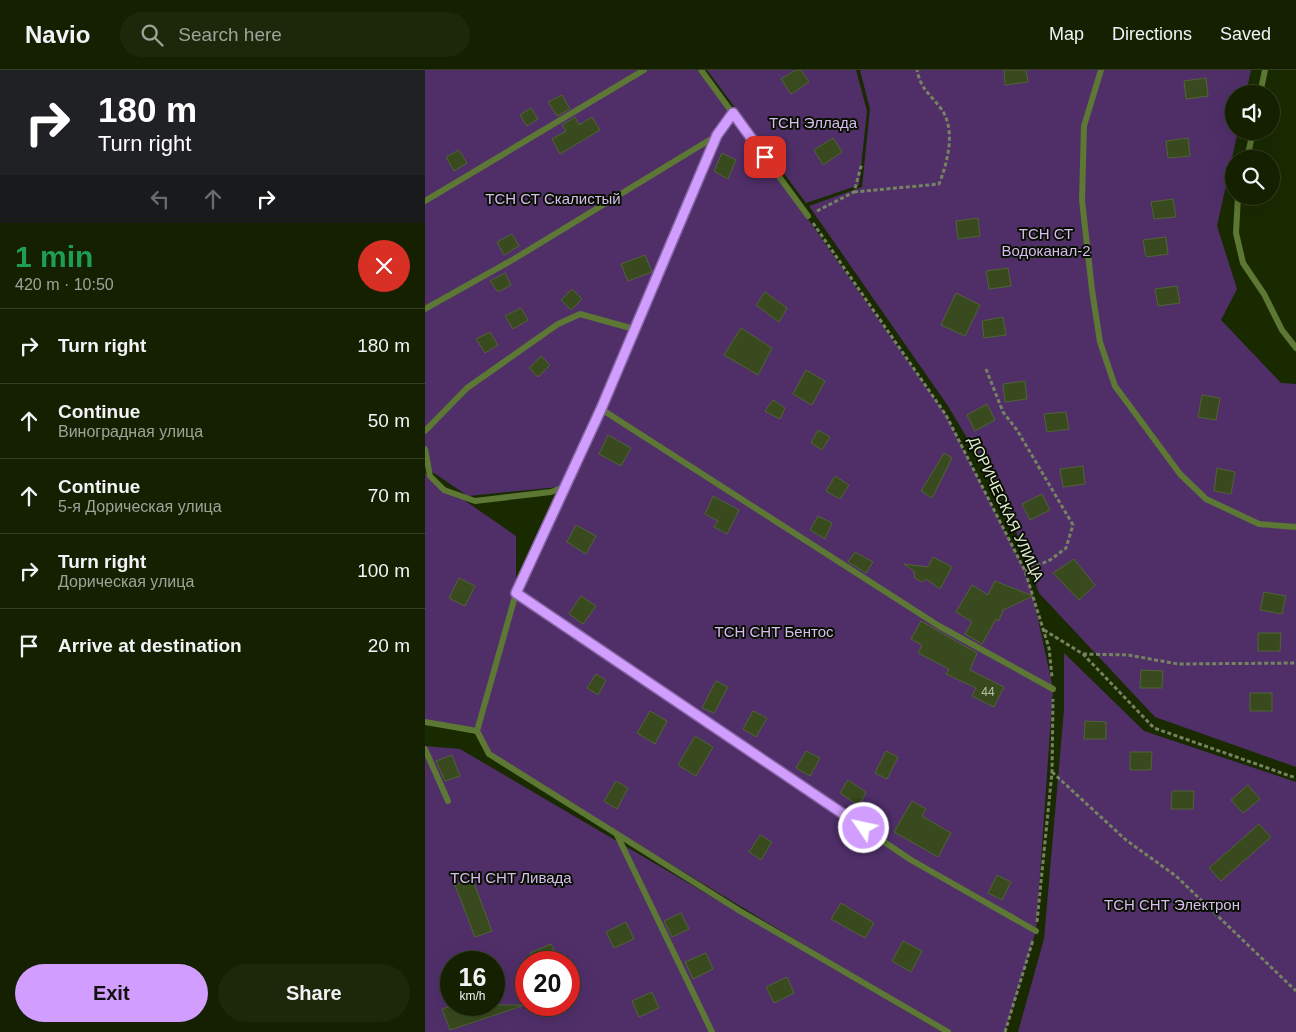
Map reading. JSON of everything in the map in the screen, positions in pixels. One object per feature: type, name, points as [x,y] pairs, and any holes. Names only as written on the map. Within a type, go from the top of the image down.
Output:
[{"type":"lane","points":[[425,201],[644,70]]},
{"type":"lane","points":[[701,70],[808,216]]},
{"type":"lane","points":[[1101,70],[1084,126],[1082,200],[1089,272],[1100,342],[1115,386],[1180,474],[1206,499],[1259,524],[1296,527]]},
{"type":"lane","points":[[1262,85],[1265,70]]},
{"type":"lane","points":[[733,113],[717,135],[601,409],[516,593],[477,731],[489,754],[741,911],[948,1032]]},
{"type":"lane","points":[[425,309],[514,259],[717,135]]},
{"type":"lane","points":[[1238,205],[1236,233],[1243,263],[1264,294],[1283,330],[1296,348]]},
{"type":"lane","points":[[425,431],[467,388],[558,324],[580,314],[634,329]]},
{"type":"lane","points":[[601,409],[939,626],[1053,689]]},
{"type":"lane","points":[[425,449],[427,476],[444,490],[475,501],[551,492],[564,487]]},
{"type":"lane","points":[[516,593],[911,860],[1036,931]]},
{"type":"lane","points":[[425,722],[477,731]]},
{"type":"lane","points":[[425,749],[448,800]]},
{"type":"lane","points":[[616,834],[712,1032]]},
{"type":"path","points":[[808,216],[854,192],[939,184],[946,167],[950,130],[946,115],[938,104],[928,96],[919,82],[917,70]]},
{"type":"path","points":[[854,192],[862,163]]},
{"type":"path","name":"ДОРИЧЕСКАЯ УЛИЦА","points":[[808,216],[947,415],[1025,571],[1049,648],[1053,689],[1052,772],[1036,931],[1005,1032]]},
{"type":"path","points":[[986,369],[1003,412],[1017,430],[1073,525],[1066,548],[1050,560],[1025,571]]},
{"type":"path","points":[[1044,630],[1083,654],[1154,728],[1296,778]]},
{"type":"path","points":[[1083,654],[1128,655],[1178,664],[1296,663]]},
{"type":"path","points":[[1052,772],[1126,840],[1176,876],[1296,991]]},
{"type":"green space","name":"ТСН СНТ Бентос","points":[[425,70],[697,70],[733,113],[946,415],[1025,571],[1033,596],[1053,689],[1036,931],[1005,1032],[948,1032],[489,754],[477,731],[425,725],[425,473],[516,536],[516,591],[683,224],[559,487],[468,496],[425,467]]},
{"type":"green space","name":"ТСН Эллада","points":[[707,70],[856,70],[867,111],[859,185],[806,203]]},
{"type":"green space","name":"ТСН СТ Водоканал-2","points":[[860,70],[1251,70],[1248,85],[1225,85],[1225,140],[1236,140],[1234,150],[1225,150],[1225,190],[1217,226],[1237,289],[1221,320],[1281,383],[1296,384],[1296,767],[1155,717],[1039,593],[1005,502],[948,406],[809,206],[862,187],[870,109]]},
{"type":"green space","name":"ТСН СНТ Электрон","points":[[1064,653],[1144,731],[1296,782],[1296,1032],[1018,1032],[1044,939],[1064,710]]},
{"type":"green space","name":"ТСН СНТ Ливада","points":[[425,746],[460,749],[942,1032],[425,1032]]},
{"type":"building","points":[[796,70],[801,70],[809,82],[791,94],[781,79]]},
{"type":"building","points":[[1004,70],[1026,70],[1028,82],[1005,85]]},
{"type":"building","points":[[1206,78],[1208,96],[1186,99],[1184,81]]},
{"type":"building","points":[[562,95],[570,109],[557,116],[548,102]]},
{"type":"building","points":[[531,108],[538,119],[527,126],[520,115]]},
{"type":"building","points":[[575,117],[579,125],[592,117],[600,130],[560,154],[552,139],[566,131],[562,125]]},
{"type":"building","points":[[833,138],[842,152],[823,165],[814,150]]},
{"type":"building","points":[[1188,138],[1190,156],[1168,158],[1166,141]]},
{"type":"building","points":[[459,150],[467,163],[454,171],[446,157]]},
{"type":"building","points":[[722,153],[736,160],[728,179],[714,171]]},
{"type":"building","points":[[1173,199],[1176,217],[1154,219],[1151,202]]},
{"type":"building","points":[[978,218],[980,236],[958,239],[956,221]]},
{"type":"building","points":[[512,234],[519,246],[504,255],[497,242]]},
{"type":"building","points":[[1166,237],[1168,254],[1146,257],[1143,240]]},
{"type":"building","points":[[645,255],[652,272],[628,281],[621,264]]},
{"type":"building","points":[[1008,268],[1011,286],[989,289],[986,271]]},
{"type":"building","points":[[505,273],[511,285],[498,292],[490,281]]},
{"type":"building","points":[[1177,286],[1180,303],[1158,306],[1155,289]]},
{"type":"building","points":[[572,289],[582,299],[571,310],[561,300]]},
{"type":"building","points":[[765,292],[787,308],[779,322],[756,305]]},
{"type":"building","points":[[956,293],[980,305],[965,336],[941,325]]},
{"type":"building","points":[[521,308],[528,320],[513,329],[505,316]]},
{"type":"building","points":[[1003,317],[1006,335],[984,338],[982,321]]},
{"type":"building","points":[[741,328],[772,348],[758,375],[724,355]]},
{"type":"building","points":[[490,332],[498,345],[485,353],[476,339]]},
{"type":"building","points":[[541,356],[550,365],[538,377],[529,368]]},
{"type":"building","points":[[806,370],[825,381],[812,405],[793,394]]},
{"type":"building","points":[[1025,381],[1027,399],[1005,402],[1003,384]]},
{"type":"building","points":[[1202,395],[1220,398],[1216,420],[1198,417]]},
{"type":"building","points":[[773,400],[785,408],[780,419],[765,411]]},
{"type":"building","points":[[987,404],[995,420],[975,431],[967,415]]},
{"type":"building","points":[[1066,412],[1069,429],[1047,432],[1044,414]]},
{"type":"building","points":[[818,430],[830,437],[822,450],[811,443]]},
{"type":"building","points":[[608,435],[631,448],[621,466],[599,454]]},
{"type":"building","points":[[944,453],[952,458],[932,498],[921,491]]},
{"type":"building","points":[[1083,466],[1085,484],[1063,487],[1060,469]]},
{"type":"building","points":[[1217,468],[1235,472],[1231,494],[1214,491]]},
{"type":"building","points":[[835,476],[849,485],[840,499],[826,491]]},
{"type":"building","points":[[1042,494],[1050,510],[1030,520],[1022,504]]},
{"type":"building","points":[[713,496],[739,510],[727,534],[714,527],[718,521],[705,514]]},
{"type":"building","points":[[818,516],[832,523],[825,539],[810,530]]},
{"type":"building","points":[[576,525],[596,536],[586,554],[567,542]]},
{"type":"building","points":[[855,552],[873,562],[866,573],[848,562]]},
{"type":"building","points":[[933,557],[952,567],[940,589],[926,579],[922,582],[915,578],[914,571],[904,564],[928,567]]},
{"type":"building","points":[[1074,559],[1095,585],[1079,600],[1053,573]]},
{"type":"building","points":[[459,578],[475,586],[465,606],[449,598]]},
{"type":"building","points":[[995,581],[1033,596],[1003,610],[999,621],[996,619],[982,644],[965,634],[972,622],[956,612],[972,585],[988,595]]},
{"type":"building","points":[[1264,592],[1286,596],[1282,614],[1260,610]]},
{"type":"building","points":[[581,596],[596,606],[583,624],[569,614]]},
{"type":"building","points":[[921,621],[977,653],[970,670],[1004,687],[994,707],[972,696],[976,688],[946,674],[949,669],[918,653],[922,645],[911,639]]},
{"type":"building","points":[[1258,633],[1281,633],[1280,651],[1258,651]]},
{"type":"building","points":[[1141,670],[1163,671],[1162,688],[1140,688]]},
{"type":"building","points":[[596,674],[606,680],[598,695],[587,688]]},
{"type":"building","points":[[716,681],[728,687],[714,713],[702,708]]},
{"type":"building","points":[[1250,693],[1272,693],[1272,711],[1250,711]]},
{"type":"building","points":[[650,711],[667,721],[655,744],[637,733]]},
{"type":"building","points":[[753,711],[767,718],[756,737],[743,729]]},
{"type":"building","points":[[1085,721],[1106,722],[1106,739],[1084,739]]},
{"type":"building","points":[[695,736],[713,747],[696,776],[678,765]]},
{"type":"building","points":[[806,751],[820,758],[810,776],[796,768]]},
{"type":"building","points":[[886,751],[898,757],[887,779],[875,773]]},
{"type":"building","points":[[1130,752],[1152,752],[1151,770],[1130,770]]},
{"type":"building","points":[[452,755],[460,776],[445,781],[436,761]]},
{"type":"building","points":[[848,780],[866,792],[859,806],[840,793]]},
{"type":"building","points":[[616,781],[628,788],[617,809],[604,801]]},
{"type":"building","points":[[1248,785],[1260,799],[1243,813],[1231,800]]},
{"type":"building","points":[[1172,791],[1194,791],[1193,809],[1171,809]]},
{"type":"building","points":[[912,801],[926,809],[922,816],[951,833],[938,857],[894,832]]},
{"type":"building","points":[[1259,824],[1271,837],[1221,881],[1209,868]]},
{"type":"building","points":[[760,835],[772,842],[761,860],[749,852]]},
{"type":"building","points":[[997,875],[1011,882],[1002,900],[988,893]]},
{"type":"building","points":[[472,878],[492,931],[475,937],[455,885]]},
{"type":"building","points":[[841,903],[874,923],[865,938],[831,919]]},
{"type":"building","points":[[681,913],[689,929],[672,937],[664,921]]},
{"type":"building","points":[[626,922],[634,939],[614,948],[606,932]]},
{"type":"building","points":[[903,941],[922,951],[911,972],[892,961]]},
{"type":"building","points":[[551,944],[554,951],[535,951]]},
{"type":"building","points":[[706,953],[713,969],[693,979],[685,962]]},
{"type":"building","points":[[787,977],[794,993],[774,1003],[766,987]]},
{"type":"building","points":[[652,992],[659,1008],[639,1017],[632,1001]]},
{"type":"building","points":[[505,1005],[515,1005],[515,1008],[505,1012]]},
{"type":"building","points":[[445,1016],[492,1016],[450,1030]]},
{"type":"route","points":[[765,157],[733,113],[717,135],[601,409],[516,593],[864,828]]},
{"type":"park label","name":"ТСН СТ Скалистый","points":[[553,199]]}]
